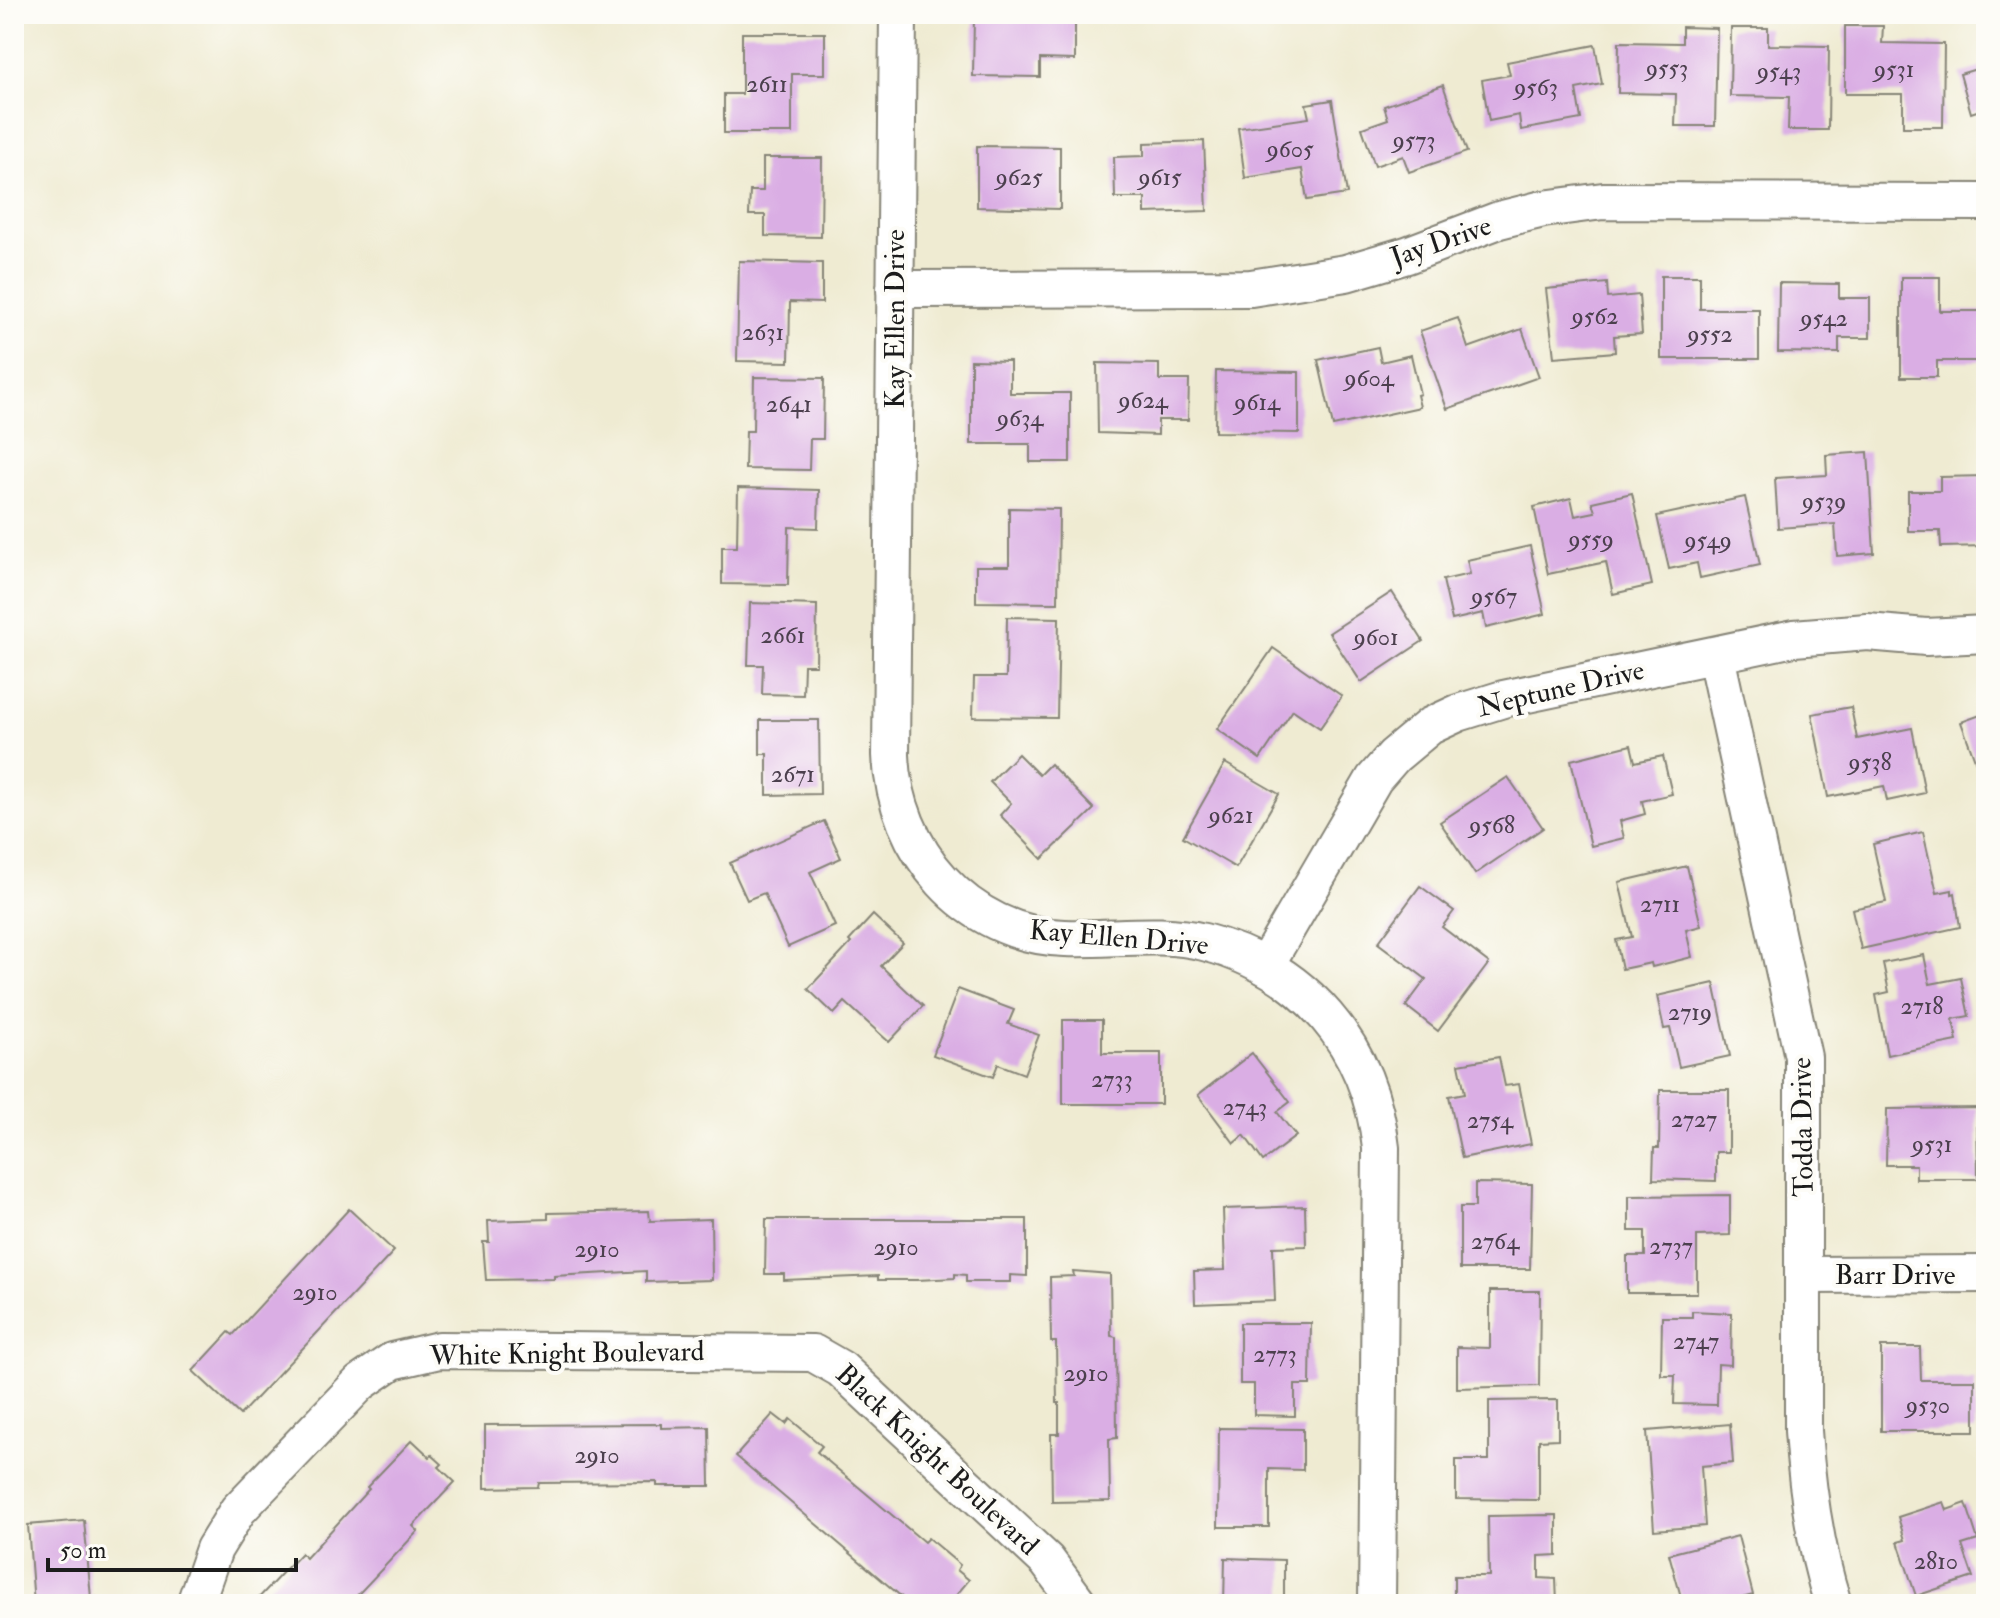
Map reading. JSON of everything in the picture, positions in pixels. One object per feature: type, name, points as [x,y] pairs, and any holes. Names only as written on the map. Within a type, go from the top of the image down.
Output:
[{"type":"street","name":"Kay Ellen Drive","points":[[898,14],[891,755],[897,799],[913,842],[940,880],[963,900],[1002,924],[1061,938],[1192,940],[1227,948],[1284,976],[1309,997],[1340,1032],[1356,1058],[1377,1118],[1381,1165],[1377,1604]]},
{"type":"street","name":"Jay Drive","points":[[895,289],[1251,288],[1346,273],[1407,255],[1499,220],[1543,209],[1603,201],[1986,202]]},
{"type":"street","name":"Neptune Drive","points":[[1265,966],[1374,779],[1394,756],[1430,726],[1458,713],[1503,699],[1809,636],[1867,632],[1926,637],[1986,634]]},
{"type":"street","name":"Todda Drive","points":[[1716,656],[1800,1032],[1804,1072],[1803,1431],[1806,1478],[1819,1553],[1833,1604]]},
{"type":"street","name":"Barr Drive","points":[[1804,1275],[1986,1274]]},
{"type":"street","name":"White Knight Boulevard","points":[[195,1604],[214,1549],[238,1510],[360,1383],[392,1361],[439,1350],[813,1353],[822,1356]]},
{"type":"street","name":"Black Knight Boulevard","points":[[822,1356],[841,1369],[1047,1561],[1079,1604]]},
{"type":"building","points":[[974,15],[1075,17],[1075,60],[1040,59],[1040,77],[973,76]]},
{"type":"building","points":[[1845,26],[1883,26],[1882,43],[1944,44],[1943,127],[1903,127],[1903,94],[1845,94]]},
{"type":"building","points":[[1682,27],[1717,28],[1715,126],[1675,126],[1676,94],[1618,93],[1619,42],[1682,43]]},
{"type":"building","points":[[1731,28],[1768,28],[1768,45],[1829,46],[1828,130],[1788,130],[1789,97],[1730,96]]},
{"type":"building","points":[[742,33],[825,33],[825,74],[792,74],[792,133],[724,133],[724,94],[742,94]]},
{"type":"building","points":[[1595,45],[1602,84],[1576,89],[1581,119],[1521,130],[1519,115],[1489,121],[1482,80],[1510,75],[1507,62]]},
{"type":"building","points":[[1986,66],[1986,108],[1971,113],[1960,74]]},
{"type":"building","points":[[1443,85],[1467,152],[1409,172],[1403,156],[1375,166],[1362,128],[1388,119],[1384,106]]},
{"type":"building","points":[[1332,100],[1347,194],[1307,200],[1302,169],[1245,178],[1238,128],[1309,118],[1306,104]]},
{"type":"building","points":[[1204,141],[1207,211],[1145,213],[1145,198],[1115,198],[1114,157],[1144,156],[1144,143]]},
{"type":"building","points":[[977,146],[1060,147],[1060,209],[977,207]]},
{"type":"building","points":[[763,158],[822,158],[821,237],[765,236],[765,215],[749,215],[750,191],[763,191]]},
{"type":"building","points":[[739,261],[822,263],[822,303],[790,302],[789,362],[737,361]]},
{"type":"building","points":[[1661,276],[1700,276],[1700,309],[1759,309],[1759,359],[1661,359]]},
{"type":"building","points":[[1901,277],[1940,277],[1940,311],[1986,311],[1986,361],[1937,361],[1937,377],[1901,377]]},
{"type":"building","points":[[1607,283],[1608,298],[1639,295],[1642,334],[1614,336],[1615,352],[1554,357],[1546,289]]},
{"type":"building","points":[[1779,283],[1839,284],[1839,298],[1870,298],[1870,338],[1839,338],[1839,353],[1778,352]]},
{"type":"building","points":[[1458,318],[1468,348],[1522,329],[1539,377],[1447,409],[1420,331]]},
{"type":"building","points":[[1378,347],[1381,362],[1411,355],[1420,407],[1333,426],[1318,360]]},
{"type":"building","points":[[971,360],[1010,361],[1010,393],[1070,393],[1070,462],[1030,462],[1030,444],[971,444]]},
{"type":"building","points":[[1097,363],[1159,364],[1159,380],[1189,380],[1188,420],[1158,420],[1158,435],[1098,433]]},
{"type":"building","points":[[1216,371],[1299,372],[1299,433],[1215,432]]},
{"type":"building","points":[[754,377],[824,378],[823,439],[810,439],[809,470],[745,469],[746,431],[753,431]]},
{"type":"building","points":[[1868,452],[1874,553],[1837,556],[1835,524],[1778,528],[1775,478],[1827,475],[1826,455]]},
{"type":"building","points":[[1986,476],[1986,546],[1941,547],[1940,531],[1908,531],[1908,491],[1940,491],[1940,477]]},
{"type":"building","points":[[738,488],[819,490],[818,528],[789,527],[788,585],[722,584],[722,547],[737,547]]},
{"type":"building","points":[[1632,493],[1652,585],[1613,594],[1606,562],[1548,574],[1534,507],[1571,498],[1575,516],[1595,512],[1592,502]]},
{"type":"building","points":[[1745,497],[1760,565],[1700,578],[1697,563],[1669,569],[1657,516]]},
{"type":"building","points":[[1009,508],[1059,509],[1058,603],[976,602],[976,566],[1009,566]]},
{"type":"building","points":[[1530,546],[1545,614],[1486,628],[1483,613],[1452,620],[1443,580],[1470,574],[1467,560]]},
{"type":"building","points":[[1392,592],[1423,641],[1361,682],[1329,633]]},
{"type":"building","points":[[750,603],[817,605],[816,665],[804,665],[803,695],[762,694],[763,665],[748,665]]},
{"type":"building","points":[[1007,617],[1059,618],[1057,718],[973,717],[974,677],[1006,677]]},
{"type":"building","points":[[1273,648],[1342,696],[1320,728],[1293,710],[1260,759],[1217,729]]},
{"type":"building","points":[[1851,707],[1857,739],[1912,728],[1925,793],[1887,801],[1884,786],[1828,797],[1812,714]]},
{"type":"building","points":[[1986,713],[1986,790],[1961,722]]},
{"type":"building","points":[[760,720],[819,720],[820,794],[767,795],[767,754],[760,754]]},
{"type":"building","points":[[1631,745],[1635,762],[1663,756],[1672,794],[1642,801],[1645,814],[1620,821],[1624,838],[1591,846],[1571,760]]},
{"type":"building","points":[[1018,754],[1039,775],[1050,764],[1094,809],[1042,859],[1000,815],[1011,803],[990,782]]},
{"type":"building","points":[[1225,763],[1279,794],[1236,868],[1183,837]]},
{"type":"building","points":[[1508,777],[1543,828],[1475,874],[1440,822]]},
{"type":"building","points":[[824,821],[841,858],[810,872],[835,926],[788,947],[764,893],[747,900],[730,863]]},
{"type":"building","points":[[1923,832],[1937,893],[1952,890],[1952,894],[1955,893],[1960,927],[1861,949],[1852,909],[1886,902],[1873,844]]},
{"type":"building","points":[[1687,866],[1701,926],[1686,930],[1692,957],[1652,967],[1651,963],[1622,969],[1616,940],[1632,937],[1619,882]]},
{"type":"building","points":[[1420,886],[1454,911],[1442,927],[1489,963],[1438,1031],[1406,1006],[1426,979],[1378,943]]},
{"type":"building","points":[[873,915],[903,943],[881,966],[923,1006],[889,1042],[845,1002],[834,1014],[808,989]]},
{"type":"building","points":[[1924,955],[1930,984],[1961,978],[1969,1016],[1953,1019],[1957,1041],[1887,1055],[1876,995],[1889,992],[1883,963]]},
{"type":"building","points":[[1714,983],[1730,1056],[1679,1067],[1670,1028],[1664,1029],[1657,996]]},
{"type":"building","points":[[958,989],[1014,1010],[1008,1024],[1039,1035],[1024,1074],[998,1064],[993,1077],[933,1055]]},
{"type":"building","points":[[1063,1020],[1102,1020],[1102,1053],[1161,1053],[1161,1104],[1063,1104]]},
{"type":"building","points":[[1252,1053],[1290,1102],[1277,1112],[1296,1136],[1263,1161],[1244,1135],[1234,1143],[1198,1095]]},
{"type":"building","points":[[1499,1057],[1505,1086],[1519,1084],[1531,1144],[1462,1158],[1449,1096],[1465,1093],[1459,1064]]},
{"type":"building","points":[[1660,1090],[1729,1090],[1729,1152],[1716,1152],[1716,1181],[1653,1179],[1654,1148],[1659,1148]]},
{"type":"building","points":[[1977,1108],[1978,1179],[1916,1179],[1916,1165],[1886,1165],[1887,1109]]},
{"type":"building","points":[[1475,1183],[1532,1184],[1530,1269],[1460,1269],[1460,1207],[1475,1207]]},
{"type":"building","points":[[1730,1195],[1730,1235],[1697,1236],[1697,1293],[1627,1293],[1627,1256],[1645,1256],[1645,1231],[1629,1231],[1629,1196]]},
{"type":"building","points":[[1305,1206],[1306,1246],[1273,1247],[1275,1301],[1195,1304],[1194,1271],[1225,1270],[1223,1209]]},
{"type":"building","points":[[349,1209],[394,1251],[240,1415],[193,1371],[229,1332],[233,1335]]},
{"type":"building","points":[[649,1211],[650,1221],[711,1219],[712,1280],[646,1282],[646,1271],[554,1276],[554,1279],[486,1280],[483,1242],[489,1242],[488,1221],[548,1219],[548,1213]]},
{"type":"building","points":[[766,1219],[1027,1219],[1027,1276],[1010,1275],[1010,1282],[966,1282],[966,1275],[955,1274],[955,1278],[917,1280],[878,1280],[878,1276],[784,1280],[784,1274],[765,1274]]},
{"type":"building","points":[[1073,1271],[1110,1274],[1111,1336],[1116,1337],[1117,1438],[1109,1439],[1110,1501],[1052,1502],[1051,1434],[1059,1434],[1059,1403],[1056,1342],[1051,1342],[1050,1277],[1074,1276]]},
{"type":"building","points":[[1490,1291],[1540,1291],[1539,1386],[1457,1388],[1457,1347],[1490,1348]]},
{"type":"building","points":[[1692,1311],[1732,1313],[1731,1365],[1718,1364],[1717,1405],[1674,1404],[1675,1375],[1661,1375],[1662,1317],[1692,1317]]},
{"type":"building","points":[[1240,1323],[1311,1323],[1310,1385],[1295,1385],[1295,1416],[1254,1415],[1254,1384],[1240,1384]]},
{"type":"building","points":[[1881,1347],[1920,1347],[1921,1380],[1975,1380],[1975,1431],[1881,1431]]},
{"type":"building","points":[[1558,1400],[1558,1439],[1539,1440],[1539,1500],[1456,1499],[1456,1460],[1489,1460],[1489,1401]]},
{"type":"building","points":[[773,1414],[786,1424],[790,1419],[822,1446],[817,1452],[924,1542],[928,1538],[960,1565],[957,1570],[969,1580],[949,1604],[910,1604],[736,1456]]},
{"type":"building","points":[[661,1424],[661,1428],[709,1427],[710,1486],[657,1486],[657,1482],[539,1483],[538,1487],[485,1488],[485,1425]]},
{"type":"building","points":[[1730,1424],[1733,1463],[1701,1466],[1705,1526],[1654,1530],[1647,1431]]},
{"type":"building","points":[[1219,1428],[1303,1429],[1303,1470],[1269,1469],[1269,1527],[1218,1527]]},
{"type":"building","points":[[412,1440],[442,1464],[439,1467],[455,1482],[413,1526],[418,1531],[349,1604],[341,1598],[335,1604],[253,1604],[301,1553],[306,1558]]},
{"type":"building","points":[[1944,1502],[1947,1510],[1966,1503],[1978,1540],[1962,1545],[1973,1577],[1916,1596],[1898,1542],[1905,1540],[1898,1517]]},
{"type":"building","points":[[1557,1515],[1557,1555],[1539,1556],[1539,1578],[1556,1579],[1557,1604],[1454,1604],[1454,1576],[1489,1576],[1488,1516]]},
{"type":"building","points":[[84,1520],[91,1598],[96,1597],[97,1604],[34,1604],[28,1525]]},
{"type":"building","points":[[1738,1536],[1753,1595],[1738,1599],[1739,1604],[1683,1604],[1669,1554]]},
{"type":"building","points":[[1225,1558],[1284,1560],[1284,1604],[1224,1604]]}]
